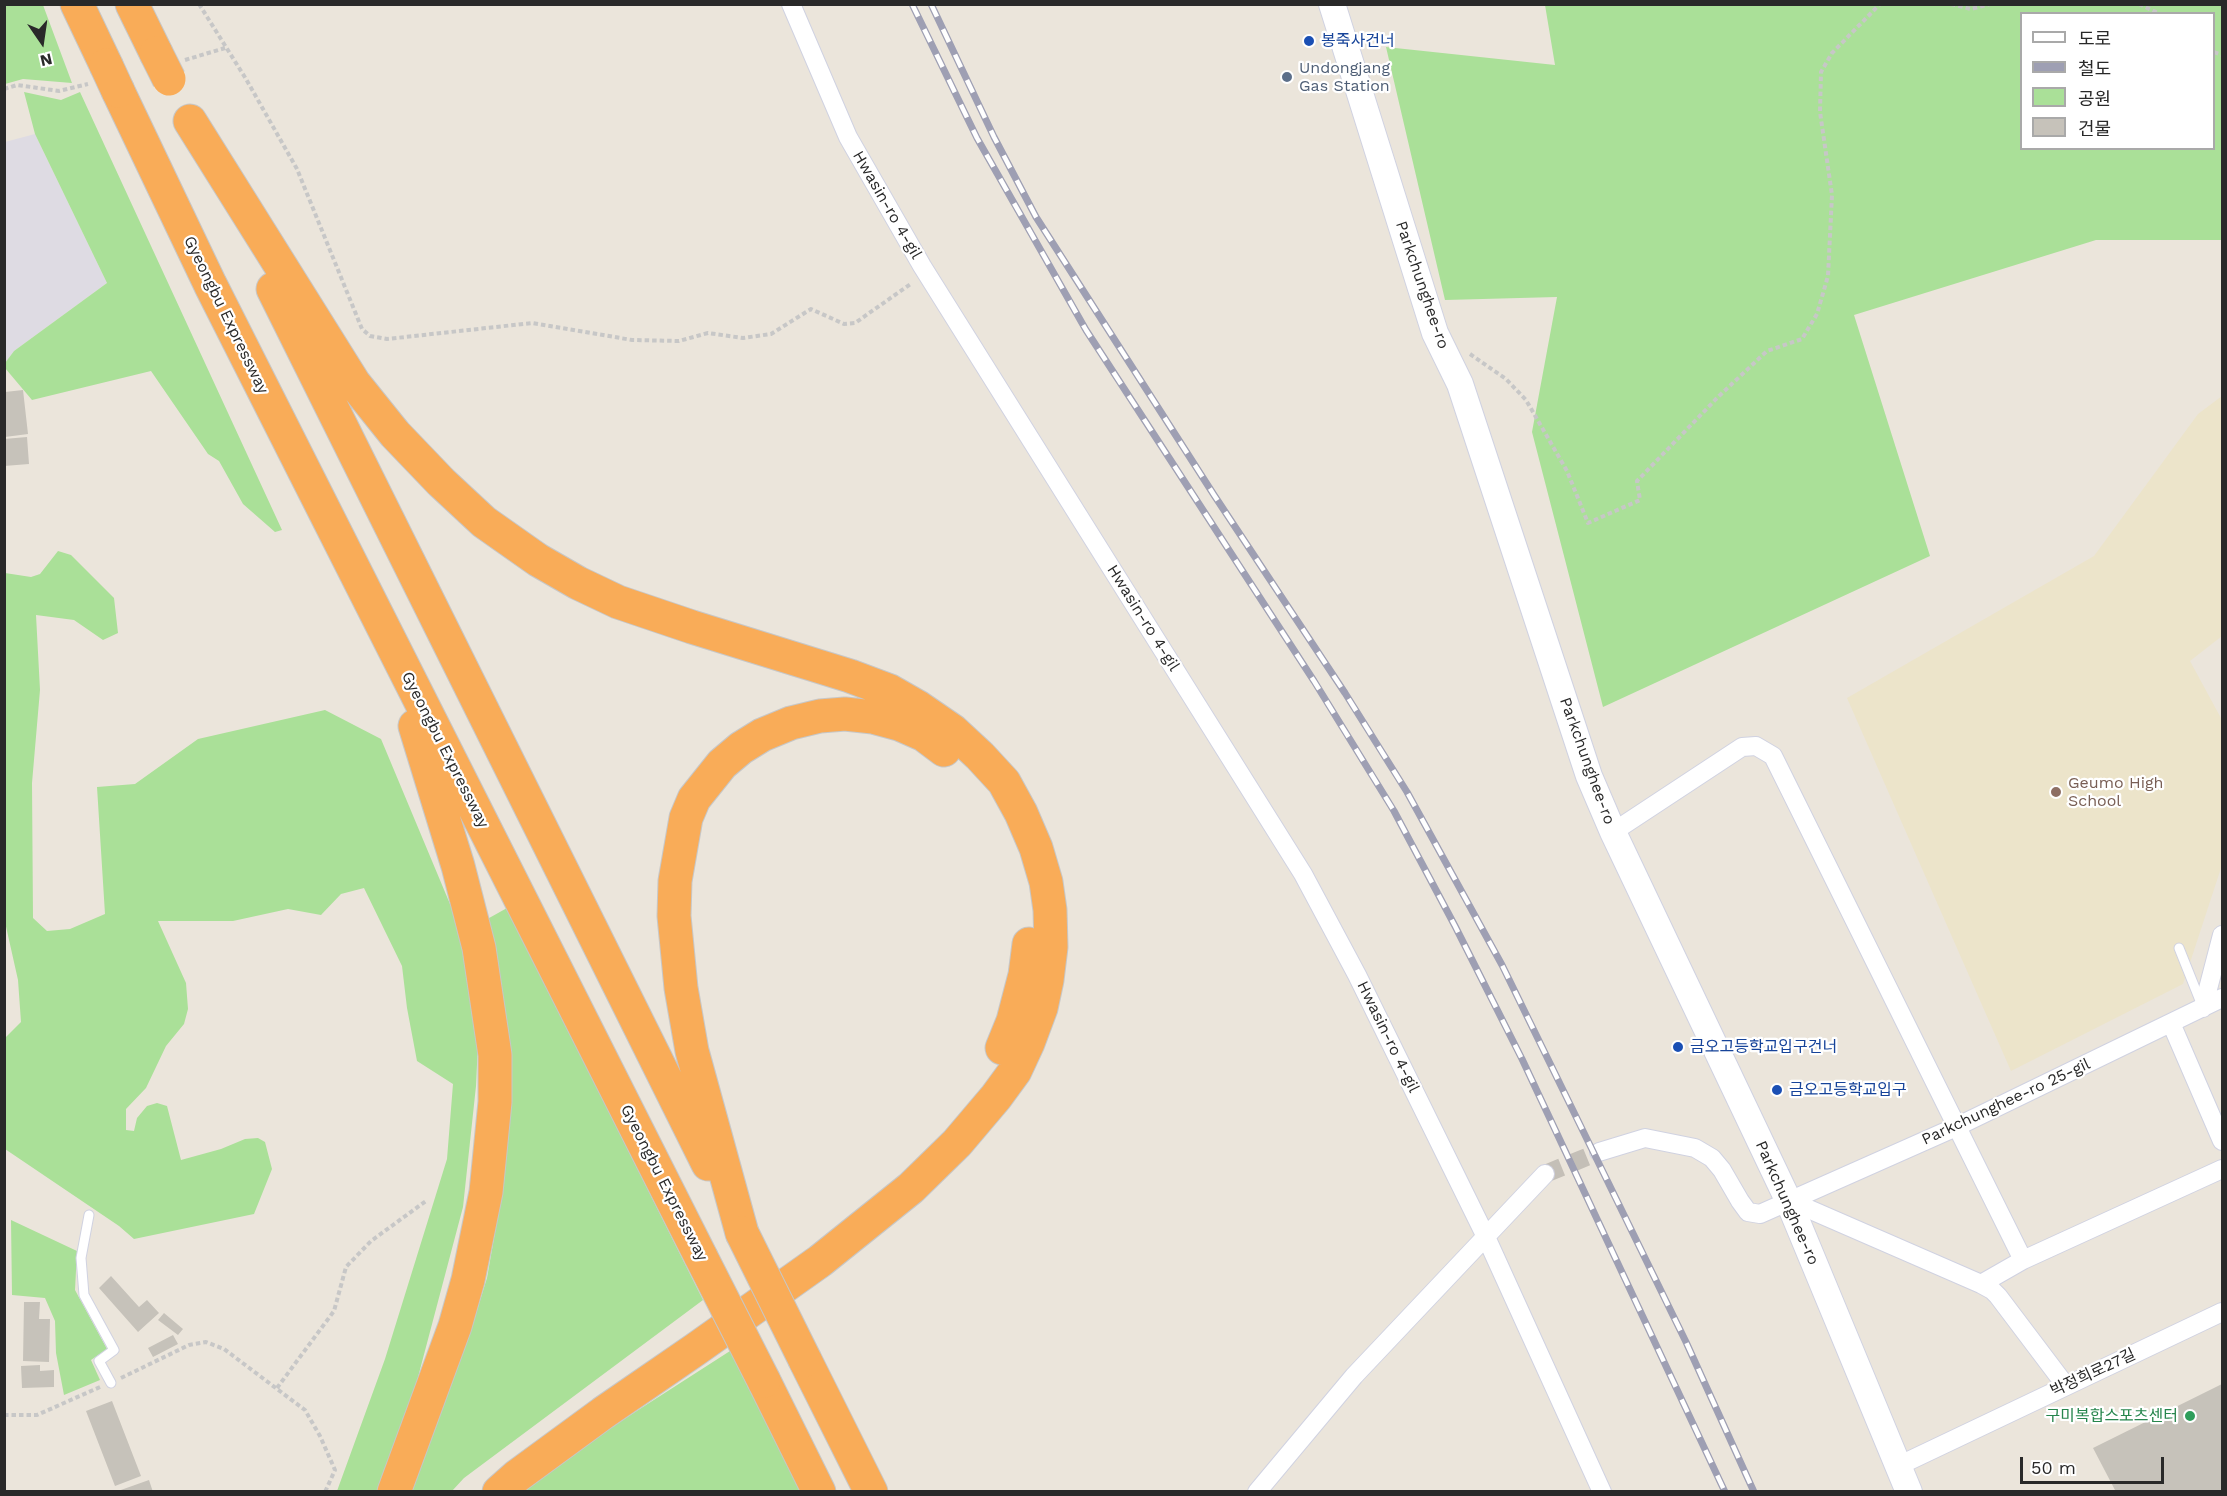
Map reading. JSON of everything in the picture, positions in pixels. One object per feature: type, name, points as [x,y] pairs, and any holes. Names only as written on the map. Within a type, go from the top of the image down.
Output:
[{"type":"highway","name":"Gyeongbu Expressway","points":[[77,4],[210,284],[819,1491]]},
{"type":"highway","points":[[132,4],[871,1491]]},
{"type":"highway","points":[[190,121],[354,383],[394,434],[484,522],[538,560],[618,602],[850,675],[890,691],[918,707],[953,731],[1004,782],[1021,813],[1036,849],[1046,882],[1050,910],[1051,947],[1041,1008],[1015,1071],[957,1143],[911,1188],[820,1261],[603,1413],[499,1491]]},
{"type":"highway","points":[[387,635],[458,866],[479,948],[495,1055],[492,1149],[486,1192],[468,1280],[455,1326],[394,1491]]},
{"type":"highway","points":[[472,1491],[561,1419],[825,1230],[896,1172],[948,1119],[992,1066],[1013,1021],[1025,975],[1030,920],[1023,879],[1013,846],[999,817],[975,781],[944,750],[924,735],[899,724],[873,717],[845,714],[820,716],[791,723],[762,735],[722,764],[694,799],[686,818],[675,881],[674,915],[681,988],[692,1051],[742,1233]]},
{"type":"street","name":"Hwasin-ro 4-gil","points":[[791,4],[848,137],[926,273],[1303,874],[1357,975],[1486,1237],[1602,1491]]},
{"type":"street","name":"Parkchunghee-ro","points":[[1332,4],[1435,333],[1460,384],[1588,776],[1788,1200],[1910,1491]]},
{"type":"street","points":[[1613,832],[1742,747],[1756,746],[1773,756],[2023,1260]]},
{"type":"street","points":[[2204,1008],[2223,935]]},
{"type":"street","name":"Parkchunghee-ro 25-gil","points":[[1599,1152],[1645,1138],[1695,1148],[1712,1158],[1749,1212],[1760,1214],[1956,1127],[2223,998]]},
{"type":"street","points":[[2171,1023],[2223,1141]]},
{"type":"street","points":[[1981,1284],[2023,1260],[2223,1169]]},
{"type":"street","points":[[1257,1491],[1354,1376],[1545,1174]]},
{"type":"street","points":[[1788,1200],[1992,1290],[2066,1386]]},
{"type":"street","name":"박정희로27길","points":[[1898,1466],[2223,1312]]},
{"type":"lane","points":[[2180,948],[2204,1008]]},
{"type":"lane","points":[[89,1215],[81,1258],[84,1295],[114,1350],[99,1362],[111,1383]]},
{"type":"path","points":[[199,4],[246,80],[297,170],[362,329],[370,336],[387,339],[532,323],[632,340],[679,341],[708,333],[743,338],[771,334],[812,309],[844,324],[855,323],[926,273]]},
{"type":"path","points":[[1435,333],[1455,343],[1506,379],[1526,400],[1567,471],[1588,523],[1640,500],[1637,481],[1719,396],[1767,351],[1802,339],[1817,314],[1828,276],[1832,195],[1820,112],[1821,72],[1833,53],[1880,4]]},
{"type":"path","points":[[1951,4],[1971,9],[1990,4]]},
{"type":"path","points":[[2139,4],[2156,12]]},
{"type":"path","points":[[277,1388],[334,1311],[346,1267],[371,1241],[426,1201]]},
{"type":"path","points":[[4,1415],[37,1415],[148,1367],[189,1345],[206,1342],[224,1349],[305,1410],[335,1470],[325,1491]]},
{"type":"shaded area","points":[[35,134],[107,283],[14,351],[5,363],[5,142]]},
{"type":"shaded area","name":"Geumo High School","points":[[2222,396],[2222,636],[2190,661],[2222,720],[2222,865],[2183,984],[2011,1071],[1847,698],[2094,556],[2198,414]]},
{"type":"green space","points":[[5,4],[43,5],[72,83],[23,79],[5,84]]},
{"type":"green space","points":[[1545,5],[2222,5],[2222,240],[2096,240],[1854,315],[1930,556],[1603,707],[1532,432],[1557,297],[1445,300],[1386,47],[1555,65]]},
{"type":"green space","points":[[24,92],[61,100],[80,92],[282,530],[275,532],[243,504],[219,461],[208,454],[151,371],[32,400],[5,368],[5,363],[14,351],[107,283],[35,134]]},
{"type":"green space","points":[[58,551],[71,555],[114,598],[118,633],[103,640],[74,620],[36,615],[40,690],[32,783],[33,918],[47,931],[70,929],[105,914],[97,787],[135,784],[198,739],[325,710],[381,739],[455,916],[479,1021],[476,1086],[463,1207],[413,1396],[383,1491],[337,1491],[385,1359],[447,1159],[453,1084],[417,1061],[402,966],[364,888],[341,894],[321,915],[288,909],[233,921],[158,921],[186,983],[188,1009],[184,1024],[166,1046],[146,1088],[126,1109],[126,1130],[134,1131],[137,1118],[147,1106],[157,1103],[167,1106],[181,1160],[221,1149],[245,1139],[258,1138],[265,1142],[272,1169],[254,1214],[134,1239],[119,1226],[5,1149],[5,1038],[21,1022],[18,980],[5,922],[5,573],[31,577],[40,574]]},
{"type":"green space","points":[[507,908],[703,1300],[464,1478],[452,1491],[409,1492],[467,1342],[487,1278],[502,1192],[482,922]]},
{"type":"green space","points":[[11,1220],[77,1251],[75,1290],[107,1349],[91,1360],[100,1380],[64,1395],[56,1353],[55,1321],[45,1298],[12,1295]]},
{"type":"green space","points":[[730,1351],[801,1491],[521,1492],[590,1441]]},
{"type":"building","points":[[23,390],[28,434],[5,437],[5,392]]},
{"type":"building","points":[[27,437],[29,464],[4,466],[4,439]]},
{"type":"building","points":[[111,1276],[139,1307],[147,1300],[159,1313],[138,1332],[99,1288]]},
{"type":"building","points":[[24,1302],[40,1302],[39,1319],[50,1319],[49,1362],[23,1361]]},
{"type":"building","points":[[164,1313],[183,1329],[178,1335],[158,1320]]},
{"type":"building","points":[[173,1335],[178,1344],[153,1357],[148,1348]]},
{"type":"building","points":[[40,1365],[40,1371],[54,1370],[54,1387],[22,1388],[21,1366]]},
{"type":"building","name":"구미복합스포츠센터","points":[[2222,1384],[2222,1492],[2116,1492],[2093,1448]]},
{"type":"building","points":[[112,1401],[141,1476],[115,1486],[86,1411]]},
{"type":"building","points":[[149,1480],[153,1492],[118,1492],[118,1491]]},
{"type":"tunnel","points":[[1545,1174],[1599,1152]]},
{"type":"railway","points":[[912,4],[977,138],[1086,330],[1314,681],[1394,811],[1522,1059],[1725,1492]]},
{"type":"railway","points":[[931,4],[994,137],[1036,217],[1407,792],[1502,965],[1686,1342],[1754,1492]]},
{"type":"place","name":"봉죽사건너","points":[[1309,41]]},
{"type":"place","name":"Undongjang Gas Station","points":[[1287,77]]},
{"type":"place","name":"Geumo High School","points":[[2056,792]]},
{"type":"place","name":"금오고등학교입구건너","points":[[1678,1047]]},
{"type":"place","name":"금오고등학교입구","points":[[1777,1090]]},
{"type":"place","name":"구미복합스포츠센터","points":[[2190,1416]]}]
